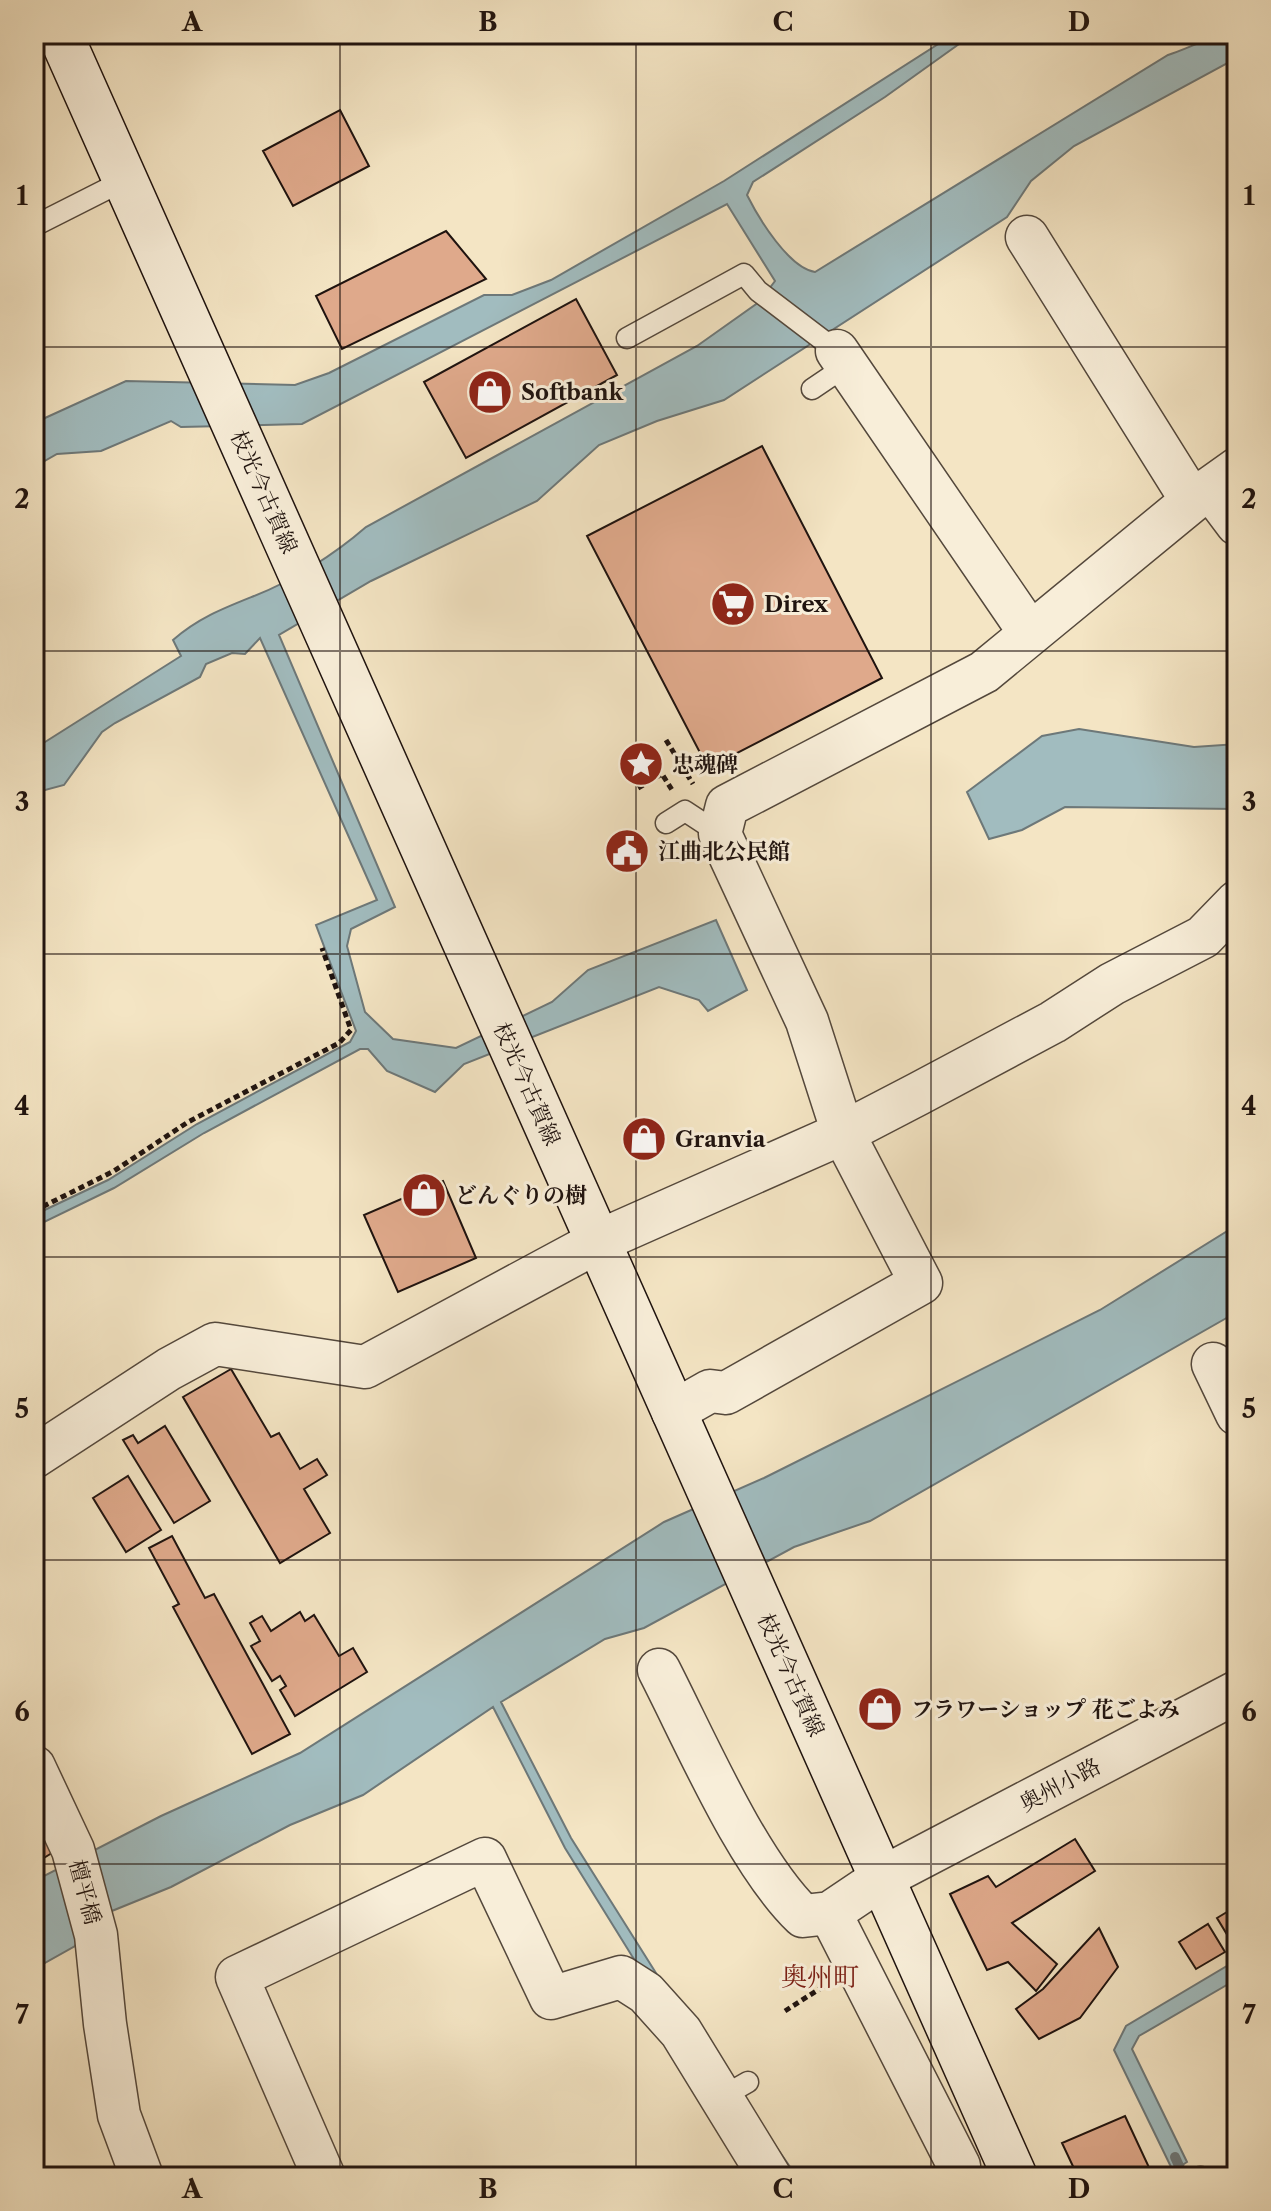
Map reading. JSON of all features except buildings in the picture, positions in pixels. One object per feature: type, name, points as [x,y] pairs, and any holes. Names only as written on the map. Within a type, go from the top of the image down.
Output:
[{"type":"main road","name":"枝光今古賀線","points":[[60,34],[1008,2161]]},
{"type":"street","points":[[1027,237],[1213,486],[1237,524]]},
{"type":"street","points":[[842,358],[1030,633]]},
{"type":"street","points":[[673,1412],[710,1391],[726,1393],[921,1283],[843,1133],[807,1021],[723,824],[727,806],[816,757],[966,683],[1213,486]]},
{"type":"street","points":[[34,1457],[169,1369],[215,1344],[365,1367],[597,1242],[843,1133],[1053,1022],[1112,984],[1203,937],[1237,902]]},
{"type":"street","points":[[1213,1364],[1237,1414]]},
{"type":"street","points":[[659,1670],[746,1837],[792,1905],[803,1916],[830,1913],[924,2093],[948,2172],[1008,2161]]},
{"type":"street","name":"奥州小路","points":[[830,1913],[882,1878],[1237,1692]]},
{"type":"street","name":"檀平橋","points":[[34,1767],[73,1850],[96,1935],[119,2115],[142,2177]]},
{"type":"street","points":[[324,2177],[237,1977],[485,1859],[551,1998],[621,1977],[646,1993],[734,2090],[770,2177]]},
{"type":"lane","points":[[34,226],[125,180]]},
{"type":"lane","points":[[627,338],[744,274],[842,358],[812,389]]},
{"type":"lane","points":[[666,823],[685,811],[723,824]]},
{"type":"path","points":[[666,740],[698,793],[723,824]]},
{"type":"path","points":[[34,1211],[114,1171],[188,1122],[339,1043],[351,1030],[322,948]]},
{"type":"path","points":[[785,2011],[856,1966]]},
{"type":"water","points":[[954,34],[973,34],[885,97],[753,182],[747,195],[759,217],[785,252],[805,269],[815,272],[1168,55],[1210,39],[1237,34],[1237,58],[1074,146],[1031,181],[1007,217],[724,400],[657,421],[599,445],[537,501],[371,581],[279,635],[395,907],[351,929],[347,946],[365,1012],[393,1039],[456,1048],[552,1002],[588,970],[716,920],[747,990],[708,1011],[699,1000],[659,987],[464,1064],[435,1092],[387,1071],[368,1049],[360,1049],[204,1133],[114,1188],[34,1227],[34,1215],[108,1180],[197,1124],[350,1042],[356,1031],[316,925],[377,900],[260,638],[245,654],[232,653],[206,664],[200,677],[102,732],[64,785],[34,793],[34,749],[181,656],[173,640],[192,626],[298,575],[366,527],[697,346],[759,302],[775,281],[727,204],[302,424],[181,427],[171,421],[101,451],[57,454],[34,467],[34,423],[126,381],[295,385],[329,373],[484,295],[512,295],[551,280],[724,181]]},
{"type":"water","points":[[1079,729],[1194,747],[1237,744],[1237,809],[1065,807],[1022,830],[989,839],[967,792],[1042,736]]},
{"type":"water","points":[[1237,1225],[1237,1312],[870,1521],[794,1547],[644,1628],[605,1639],[501,1702],[571,1838],[661,1981],[797,2177],[786,2177],[632,1956],[565,1848],[493,1707],[363,1795],[290,1825],[171,1887],[107,1913],[79,1934],[75,1946],[34,1969],[34,1881],[161,1816],[300,1753],[664,1522],[764,1478],[1100,1310]]},
{"type":"water","points":[[1237,1960],[1237,1979],[1139,2036],[1132,2049],[1187,2162],[1173,2171],[1114,2050],[1126,2026]]},
{"type":"waterway","points":[[1175,2157],[1184,2177]]},
{"type":"place","name":"Softbank","points":[[490,392]]},
{"type":"place","name":"Direx","points":[[733,604]]},
{"type":"place","name":"忠魂碑","points":[[641,764]]},
{"type":"place","name":"江曲北公民館","points":[[627,851]]},
{"type":"place","name":"Granvia","points":[[644,1139]]},
{"type":"place","name":"どんぐりの樹","points":[[424,1195]]},
{"type":"place","name":"フラワーショップ 花ごよみ","points":[[880,1709]]},
{"type":"district","name":"奥州町","points":[[820,1977]]}]
